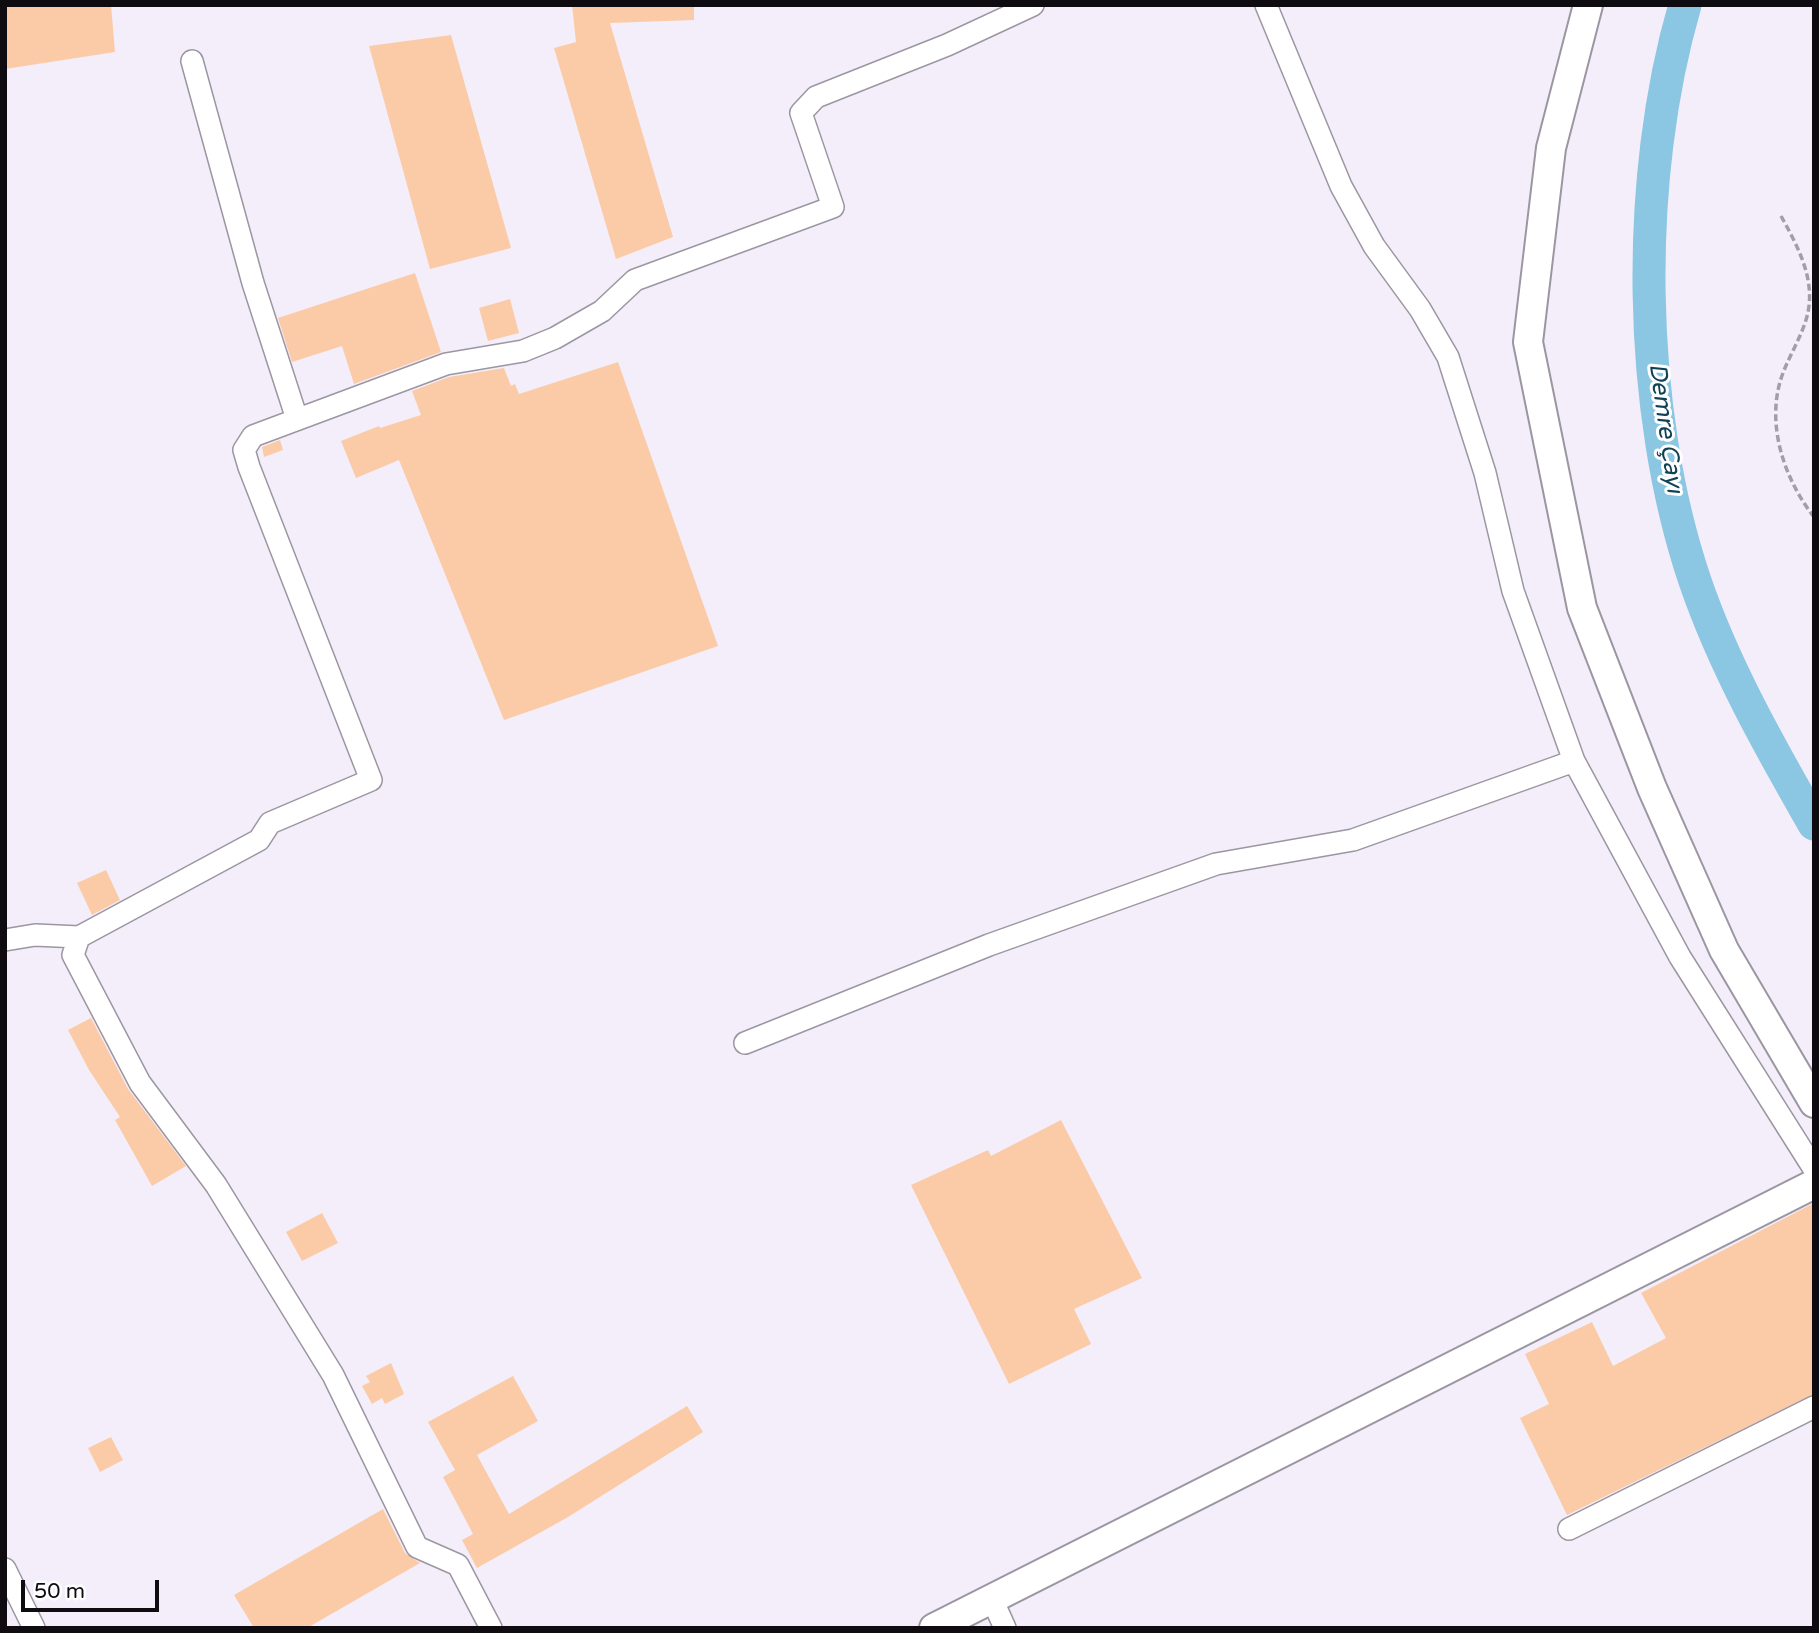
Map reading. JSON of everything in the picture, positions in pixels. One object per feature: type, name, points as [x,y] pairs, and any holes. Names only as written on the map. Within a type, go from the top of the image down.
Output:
[{"type":"street","points":[[5,940],[35,935],[79,937],[260,839],[270,823],[371,780],[244,450],[253,436],[446,364],[523,351],[602,311],[635,280],[833,207],[801,113],[816,97],[947,45],[1033,5]]},
{"type":"street","points":[[1266,5],[1341,186],[1374,246],[1420,309],[1448,356],[1485,473],[1513,591],[1574,761],[1680,957],[1814,1169]]},
{"type":"street","points":[[1588,5],[1551,148],[1528,342],[1579,595],[1652,788],[1724,950],[1814,1103]]},
{"type":"street","points":[[192,61],[253,284],[297,419]]},
{"type":"street","points":[[745,1043],[989,945],[1216,864],[1353,840],[1574,761]]},
{"type":"street","points":[[79,937],[73,955],[140,1083],[216,1185],[333,1375],[417,1547],[458,1565],[491,1628]]},
{"type":"street","points":[[934,1628],[1814,1184]]},
{"type":"street","points":[[1569,1529],[1814,1407]]},
{"type":"street","points":[[5,1569],[34,1628]]},
{"type":"street","points":[[992,1599],[1005,1628]]},
{"type":"path","points":[[1781,216],[1803,257],[1809,307],[1780,383],[1775,437],[1802,502],[1814,517]]},
{"type":"building","points":[[5,5],[111,5],[115,52],[5,69]]},
{"type":"building","points":[[572,5],[694,5],[694,20],[610,23],[673,237],[616,259],[554,48],[576,42]]},
{"type":"building","points":[[451,35],[511,248],[430,269],[369,46]]},
{"type":"building","points":[[415,273],[441,352],[354,384],[342,346],[292,362],[278,318]]},
{"type":"building","points":[[510,299],[519,333],[488,341],[479,308]]},
{"type":"building","points":[[618,362],[718,646],[504,720],[399,460],[356,478],[341,441],[379,426],[380,428],[421,415],[412,391],[449,377],[504,368],[511,386],[515,384],[519,394]]},
{"type":"building","points":[[280,440],[283,450],[264,457],[262,447]]},
{"type":"building","points":[[106,870],[120,900],[92,915],[77,883]]},
{"type":"building","points":[[91,1018],[128,1089],[186,1166],[152,1186],[115,1120],[120,1117],[89,1070],[68,1030]]},
{"type":"building","points":[[1061,1120],[1142,1278],[1074,1309],[1091,1344],[1009,1384],[911,1185],[988,1150],[991,1156]]},
{"type":"building","points":[[1814,1203],[1814,1394],[1567,1515],[1520,1418],[1549,1404],[1525,1354],[1592,1322],[1613,1366],[1666,1338],[1641,1293]]},
{"type":"building","points":[[322,1213],[338,1243],[302,1261],[286,1232]]},
{"type":"building","points":[[391,1363],[404,1394],[385,1404],[382,1398],[372,1404],[362,1386],[370,1382],[366,1376]]},
{"type":"building","points":[[513,1376],[538,1421],[477,1455],[509,1514],[687,1406],[703,1432],[568,1517],[477,1568],[462,1540],[473,1534],[443,1477],[455,1470],[428,1422]]},
{"type":"building","points":[[111,1437],[123,1460],[100,1472],[88,1448]]},
{"type":"building","points":[[383,1509],[405,1553],[420,1563],[307,1628],[254,1628],[234,1595]]},
{"type":"waterway","name":"Demre Çayı","points":[[1685,5],[1668,73],[1657,144],[1650,219],[1649,294],[1653,369],[1662,443],[1676,514],[1707,613],[1749,706],[1814,824]]}]
